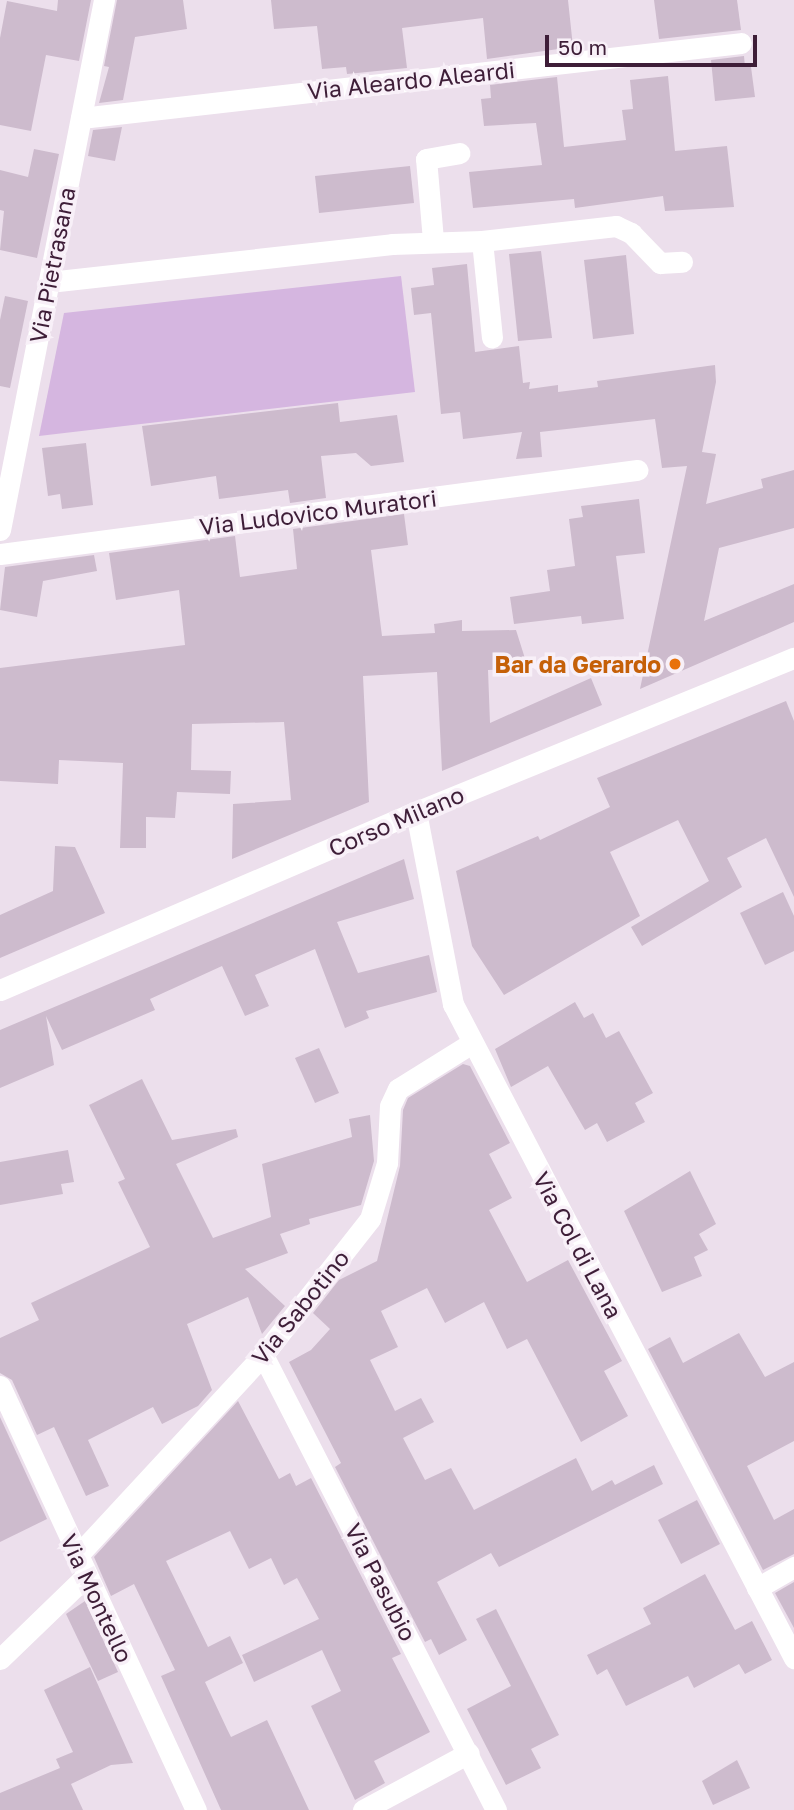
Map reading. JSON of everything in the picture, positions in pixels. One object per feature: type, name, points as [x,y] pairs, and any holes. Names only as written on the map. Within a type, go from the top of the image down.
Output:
[{"type":"street","name":"Via Pietrasana","points":[[0,530],[104,0]]},
{"type":"street","name":"Via Aleardo Aleardi","points":[[81,118],[741,43]]},
{"type":"street","points":[[433,240],[426,159],[459,153]]},
{"type":"street","points":[[49,282],[433,240],[482,241],[616,226],[631,233],[660,263],[682,262]]},
{"type":"street","points":[[482,241],[492,337]]},
{"type":"street","name":"Via Ludovico Muratori","points":[[0,554],[636,470]]},
{"type":"street","name":"Corso Milano","points":[[0,990],[416,812],[794,658]]},
{"type":"street","name":"Via Col di Lana","points":[[416,812],[453,1004],[794,1658]]},
{"type":"street","name":"Via Sabotino","points":[[77,1556],[263,1355],[370,1219],[387,1163],[390,1106],[398,1089],[472,1043]]},
{"type":"street","name":"Via Pasubio","points":[[263,1355],[496,1810]]},
{"type":"street","name":"Via Montello","points":[[0,1386],[195,1810]]},
{"type":"street","points":[[757,1588],[794,1567]]},
{"type":"street","points":[[0,1659],[86,1576]]},
{"type":"street","points":[[363,1810],[469,1753]]},
{"type":"shaded area","points":[[401,276],[415,392],[39,436],[64,313]]},
{"type":"building","points":[[58,0],[91,0],[79,61],[46,55],[31,131],[0,125],[0,38],[7,1],[57,11]]},
{"type":"building","points":[[117,0],[183,0],[187,29],[135,37],[123,100],[99,103],[109,67],[104,66]]},
{"type":"building","points":[[271,0],[568,0],[573,47],[487,59],[483,18],[402,28],[407,68],[347,74],[346,67],[322,69],[317,26],[274,29]]},
{"type":"building","points":[[654,0],[737,0],[741,30],[659,39]]},
{"type":"building","points":[[744,56],[745,67],[751,67],[755,97],[715,101],[711,60]]},
{"type":"building","points":[[668,76],[675,151],[727,146],[734,207],[665,211],[663,196],[575,208],[574,199],[473,208],[469,172],[542,165],[536,123],[484,126],[481,99],[491,98],[490,85],[557,77],[564,147],[626,140],[622,110],[633,109],[630,80]]},
{"type":"building","points":[[122,127],[115,161],[88,156],[93,130]]},
{"type":"building","points":[[34,149],[59,154],[37,258],[0,250],[4,211],[0,210],[0,170],[28,177]]},
{"type":"building","points":[[410,166],[414,203],[319,213],[315,176]]},
{"type":"building","points":[[541,251],[552,338],[518,341],[509,254]]},
{"type":"building","points":[[626,255],[634,334],[593,339],[584,260]]},
{"type":"building","points":[[467,264],[475,352],[519,346],[523,383],[530,382],[529,389],[558,385],[558,392],[598,387],[597,381],[715,365],[716,382],[702,452],[716,454],[706,504],[763,488],[761,479],[794,470],[794,528],[719,548],[704,621],[794,584],[794,622],[640,689],[687,466],[662,468],[655,419],[540,432],[542,457],[516,459],[522,432],[463,439],[460,412],[441,414],[431,313],[414,315],[411,288],[434,285],[432,268]]},
{"type":"building","points":[[5,296],[28,301],[10,388],[0,386],[0,320]]},
{"type":"building","points":[[338,403],[340,422],[397,415],[404,462],[371,466],[356,453],[321,456],[326,498],[290,503],[288,490],[219,499],[216,476],[151,486],[142,426]]},
{"type":"building","points":[[86,443],[93,505],[62,509],[60,494],[48,496],[42,448]]},
{"type":"building","points":[[639,499],[645,553],[616,556],[624,619],[582,624],[581,616],[514,624],[510,597],[550,591],[547,570],[575,566],[569,519],[583,517],[581,506]]},
{"type":"building","points":[[404,514],[408,545],[371,550],[382,636],[435,633],[434,624],[462,620],[462,631],[516,630],[528,668],[488,670],[490,723],[591,678],[602,705],[442,771],[437,672],[363,676],[369,802],[232,859],[233,804],[291,800],[284,722],[192,724],[191,770],[231,771],[230,794],[177,792],[175,818],[146,817],[146,848],[120,848],[123,763],[59,760],[58,784],[0,781],[0,668],[185,645],[179,590],[116,600],[109,553],[235,536],[240,577],[297,569],[293,529]]},
{"type":"building","points":[[94,555],[97,571],[43,581],[37,617],[0,610],[5,567]]},
{"type":"building","points":[[786,701],[794,721],[794,897],[766,838],[727,858],[742,887],[642,946],[631,927],[709,881],[678,820],[610,852],[640,916],[504,995],[472,946],[456,871],[538,836],[540,840],[610,807],[597,778]]},
{"type":"building","points":[[55,846],[75,847],[105,913],[0,958],[0,915],[53,891]]},
{"type":"building","points":[[404,859],[414,899],[337,922],[358,973],[429,955],[437,992],[366,1011],[369,1018],[345,1028],[315,949],[255,975],[269,1006],[245,1016],[222,966],[150,999],[155,1010],[62,1050],[46,1016],[54,1065],[0,1088],[0,1030]]},
{"type":"building","points":[[783,892],[794,916],[794,951],[765,965],[740,913]]},
{"type":"building","points":[[575,1002],[584,1018],[593,1013],[606,1038],[619,1031],[653,1093],[635,1103],[645,1122],[607,1142],[597,1123],[585,1130],[548,1066],[511,1087],[495,1049]]},
{"type":"building","points":[[319,1048],[339,1093],[315,1103],[295,1058]]},
{"type":"building","points":[[463,1064],[470,1066],[510,1143],[489,1154],[512,1198],[489,1210],[527,1282],[568,1260],[622,1361],[604,1371],[628,1416],[581,1442],[527,1339],[507,1349],[484,1302],[445,1323],[427,1288],[381,1311],[398,1347],[370,1360],[395,1411],[421,1398],[434,1422],[403,1438],[425,1480],[451,1468],[474,1510],[576,1458],[592,1491],[612,1480],[615,1485],[654,1465],[663,1484],[499,1567],[491,1553],[437,1582],[467,1640],[439,1655],[431,1639],[425,1642],[335,1467],[341,1463],[289,1362],[311,1350],[330,1329],[313,1313],[339,1280],[377,1261],[400,1166],[403,1110],[408,1098]]},
{"type":"building","points":[[142,1079],[172,1140],[236,1129],[238,1137],[176,1164],[213,1238],[271,1217],[262,1164],[352,1137],[349,1119],[370,1115],[374,1161],[361,1205],[309,1219],[310,1224],[280,1234],[288,1253],[245,1269],[285,1306],[262,1334],[248,1297],[187,1324],[212,1390],[198,1406],[162,1424],[153,1407],[88,1440],[109,1486],[86,1496],[54,1427],[37,1435],[12,1380],[0,1373],[0,1338],[39,1320],[31,1303],[150,1247],[118,1182],[125,1179],[89,1105]]},
{"type":"building","points":[[68,1150],[74,1182],[61,1184],[63,1194],[0,1205],[0,1162]]},
{"type":"building","points":[[690,1171],[716,1224],[699,1234],[708,1250],[694,1257],[702,1276],[662,1292],[624,1211]]},
{"type":"building","points":[[739,1333],[765,1377],[794,1362],[794,1441],[747,1466],[774,1520],[794,1509],[794,1554],[763,1570],[648,1349],[670,1337],[683,1363]]},
{"type":"building","points":[[238,1401],[279,1479],[290,1473],[296,1486],[311,1478],[401,1654],[392,1658],[430,1732],[374,1761],[385,1783],[355,1800],[311,1706],[341,1691],[322,1650],[254,1682],[242,1655],[319,1619],[297,1578],[284,1585],[271,1558],[249,1569],[230,1531],[166,1561],[208,1647],[230,1636],[243,1663],[205,1682],[231,1737],[267,1720],[309,1810],[221,1810],[161,1676],[175,1670],[134,1584],[111,1596],[94,1557]]},
{"type":"building","points":[[0,1417],[47,1519],[0,1542]]},
{"type":"building","points":[[697,1500],[720,1544],[681,1564],[658,1520]]},
{"type":"building","points":[[705,1574],[735,1630],[752,1621],[772,1660],[745,1674],[739,1664],[694,1688],[688,1676],[626,1706],[607,1669],[597,1675],[587,1655],[651,1624],[643,1608]]},
{"type":"building","points":[[794,1582],[794,1628],[775,1593]]},
{"type":"building","points":[[85,1601],[118,1672],[98,1681],[66,1614]]},
{"type":"building","points":[[496,1609],[559,1735],[531,1749],[541,1768],[506,1785],[467,1709],[511,1686],[476,1619]]},
{"type":"building","points":[[90,1667],[133,1763],[111,1765],[71,1784],[83,1810],[0,1810],[0,1793],[60,1768],[56,1759],[73,1752],[44,1690]]},
{"type":"building","points":[[737,1760],[750,1788],[713,1805],[702,1781]]},
{"type":"place","name":"Bar da Gerardo","points":[[675,664]]}]
